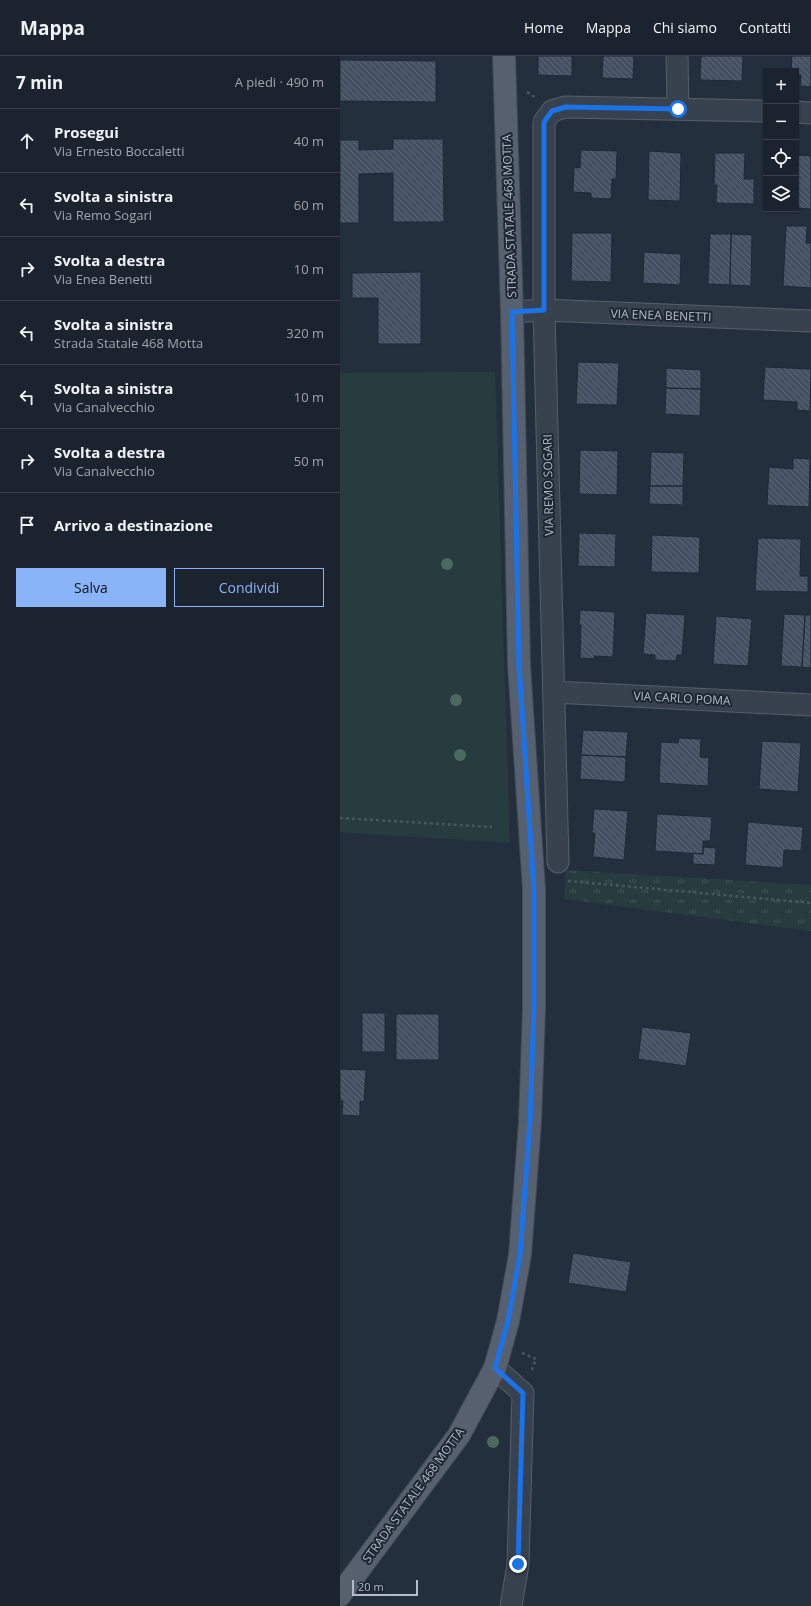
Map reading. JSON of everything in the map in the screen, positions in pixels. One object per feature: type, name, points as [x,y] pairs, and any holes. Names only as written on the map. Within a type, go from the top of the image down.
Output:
[{"type":"main road","name":"STRADA STATALE 468 MOTTA","points":[[340,1595],[459,1435],[495,1368],[508,1321],[520,1255],[530,1122],[534,1009],[534,890],[519,665],[512,312],[504,56]]},
{"type":"street","points":[[678,56],[678,109],[763,111]]},
{"type":"street","name":"VIA REMO SOGARI","points":[[562,872],[554,692],[544,310],[544,122],[552,111],[566,107],[678,109]]},
{"type":"street","points":[[799,112],[811,113]]},
{"type":"street","name":"VIA ENEA BENETTI","points":[[512,312],[544,310],[811,321]]},
{"type":"street","name":"VIA CARLO POMA","points":[[554,692],[811,705]]},
{"type":"street","points":[[495,1368],[523,1393],[518,1564],[511,1606]]},
{"type":"path","points":[[340,818],[492,827]]},
{"type":"path","points":[[562,872],[811,903]]},
{"type":"green space","points":[[495,372],[510,843],[340,832],[340,373]]},
{"type":"green space","points":[[566,870],[811,885],[811,931],[564,899]]},
{"type":"building","points":[[538,56],[572,56],[572,76],[538,75]]},
{"type":"building","points":[[603,56],[634,56],[633,79],[602,78]]},
{"type":"building","points":[[701,56],[743,56],[742,81],[700,80]]},
{"type":"building","points":[[792,56],[811,56],[811,87],[800,86],[801,75],[799,75],[799,68],[791,68]]},
{"type":"building","points":[[340,60],[436,61],[436,102],[340,101]]},
{"type":"building","points":[[393,139],[443,139],[444,222],[393,222],[393,173],[359,174],[359,223],[340,223],[340,140],[359,140],[359,150],[393,149]]},
{"type":"building","points":[[581,150],[617,151],[616,179],[612,179],[611,199],[591,198],[591,193],[573,192],[574,167],[580,168]]},
{"type":"building","points":[[649,151],[681,153],[680,201],[648,200]]},
{"type":"building","points":[[715,153],[745,153],[744,179],[754,179],[754,204],[716,203],[717,185],[714,185]]},
{"type":"building","points":[[799,155],[811,156],[811,209],[799,208]]},
{"type":"building","points":[[786,226],[807,226],[806,243],[811,243],[811,288],[783,286]]},
{"type":"building","points":[[572,233],[612,233],[611,282],[571,281]]},
{"type":"building","points":[[710,234],[731,234],[730,285],[708,284]]},
{"type":"building","points":[[731,234],[752,235],[751,286],[730,285]]},
{"type":"building","points":[[644,252],[681,254],[680,285],[643,283]]},
{"type":"building","points":[[421,272],[421,344],[378,344],[378,298],[352,298],[352,273]]},
{"type":"building","points":[[578,362],[619,363],[617,405],[576,404]]},
{"type":"building","points":[[765,367],[811,369],[810,411],[797,410],[797,402],[763,400]]},
{"type":"building","points":[[666,368],[701,370],[701,389],[666,388]]},
{"type":"building","points":[[666,388],[701,389],[700,416],[665,414]]},
{"type":"building","points":[[580,450],[618,451],[617,495],[579,494]]},
{"type":"building","points":[[651,452],[684,453],[683,486],[650,486]]},
{"type":"building","points":[[793,458],[810,459],[809,507],[767,505],[769,467],[793,469]]},
{"type":"building","points":[[650,486],[683,486],[683,505],[649,504]]},
{"type":"building","points":[[579,533],[616,534],[615,567],[578,566]]},
{"type":"building","points":[[652,535],[700,537],[699,573],[651,572]]},
{"type":"building","points":[[758,538],[801,539],[800,576],[808,576],[808,592],[755,591]]},
{"type":"building","points":[[580,610],[615,612],[613,657],[594,656],[594,659],[580,658]]},
{"type":"building","points":[[646,613],[685,615],[682,655],[677,655],[676,661],[655,660],[655,655],[643,654]]},
{"type":"building","points":[[784,614],[805,615],[802,667],[781,666]]},
{"type":"building","points":[[805,615],[811,615],[811,668],[802,667]]},
{"type":"building","points":[[716,616],[752,619],[748,666],[713,664]]},
{"type":"building","points":[[583,730],[628,732],[626,757],[581,755]]},
{"type":"building","points":[[679,738],[701,739],[700,757],[709,758],[708,786],[659,783],[661,742],[678,743]]},
{"type":"building","points":[[762,741],[801,743],[798,792],[759,789]]},
{"type":"building","points":[[581,755],[626,757],[625,782],[580,779]]},
{"type":"building","points":[[594,809],[628,811],[624,860],[593,857],[595,833],[592,833]]},
{"type":"building","points":[[657,814],[712,817],[710,841],[703,841],[703,854],[655,851]]},
{"type":"building","points":[[748,822],[803,827],[801,851],[784,850],[783,868],[745,865]]},
{"type":"building","points":[[703,847],[716,848],[715,865],[693,864],[693,853],[703,854]]},
{"type":"building","points":[[362,1013],[385,1013],[385,1052],[362,1052]]},
{"type":"building","points":[[396,1014],[439,1014],[439,1060],[396,1060]]},
{"type":"building","points":[[642,1027],[691,1033],[686,1066],[638,1059]]},
{"type":"building","points":[[340,1069],[366,1070],[364,1102],[360,1101],[360,1116],[342,1115],[343,1101],[340,1100]]},
{"type":"building","points":[[573,1253],[631,1262],[626,1292],[568,1283]]},
{"type":"route","points":[[518,1564],[523,1393],[495,1368],[508,1321],[520,1255],[530,1122],[534,1009],[534,890],[519,665],[512,312],[544,310],[544,122],[552,111],[566,107],[678,109]]}]
